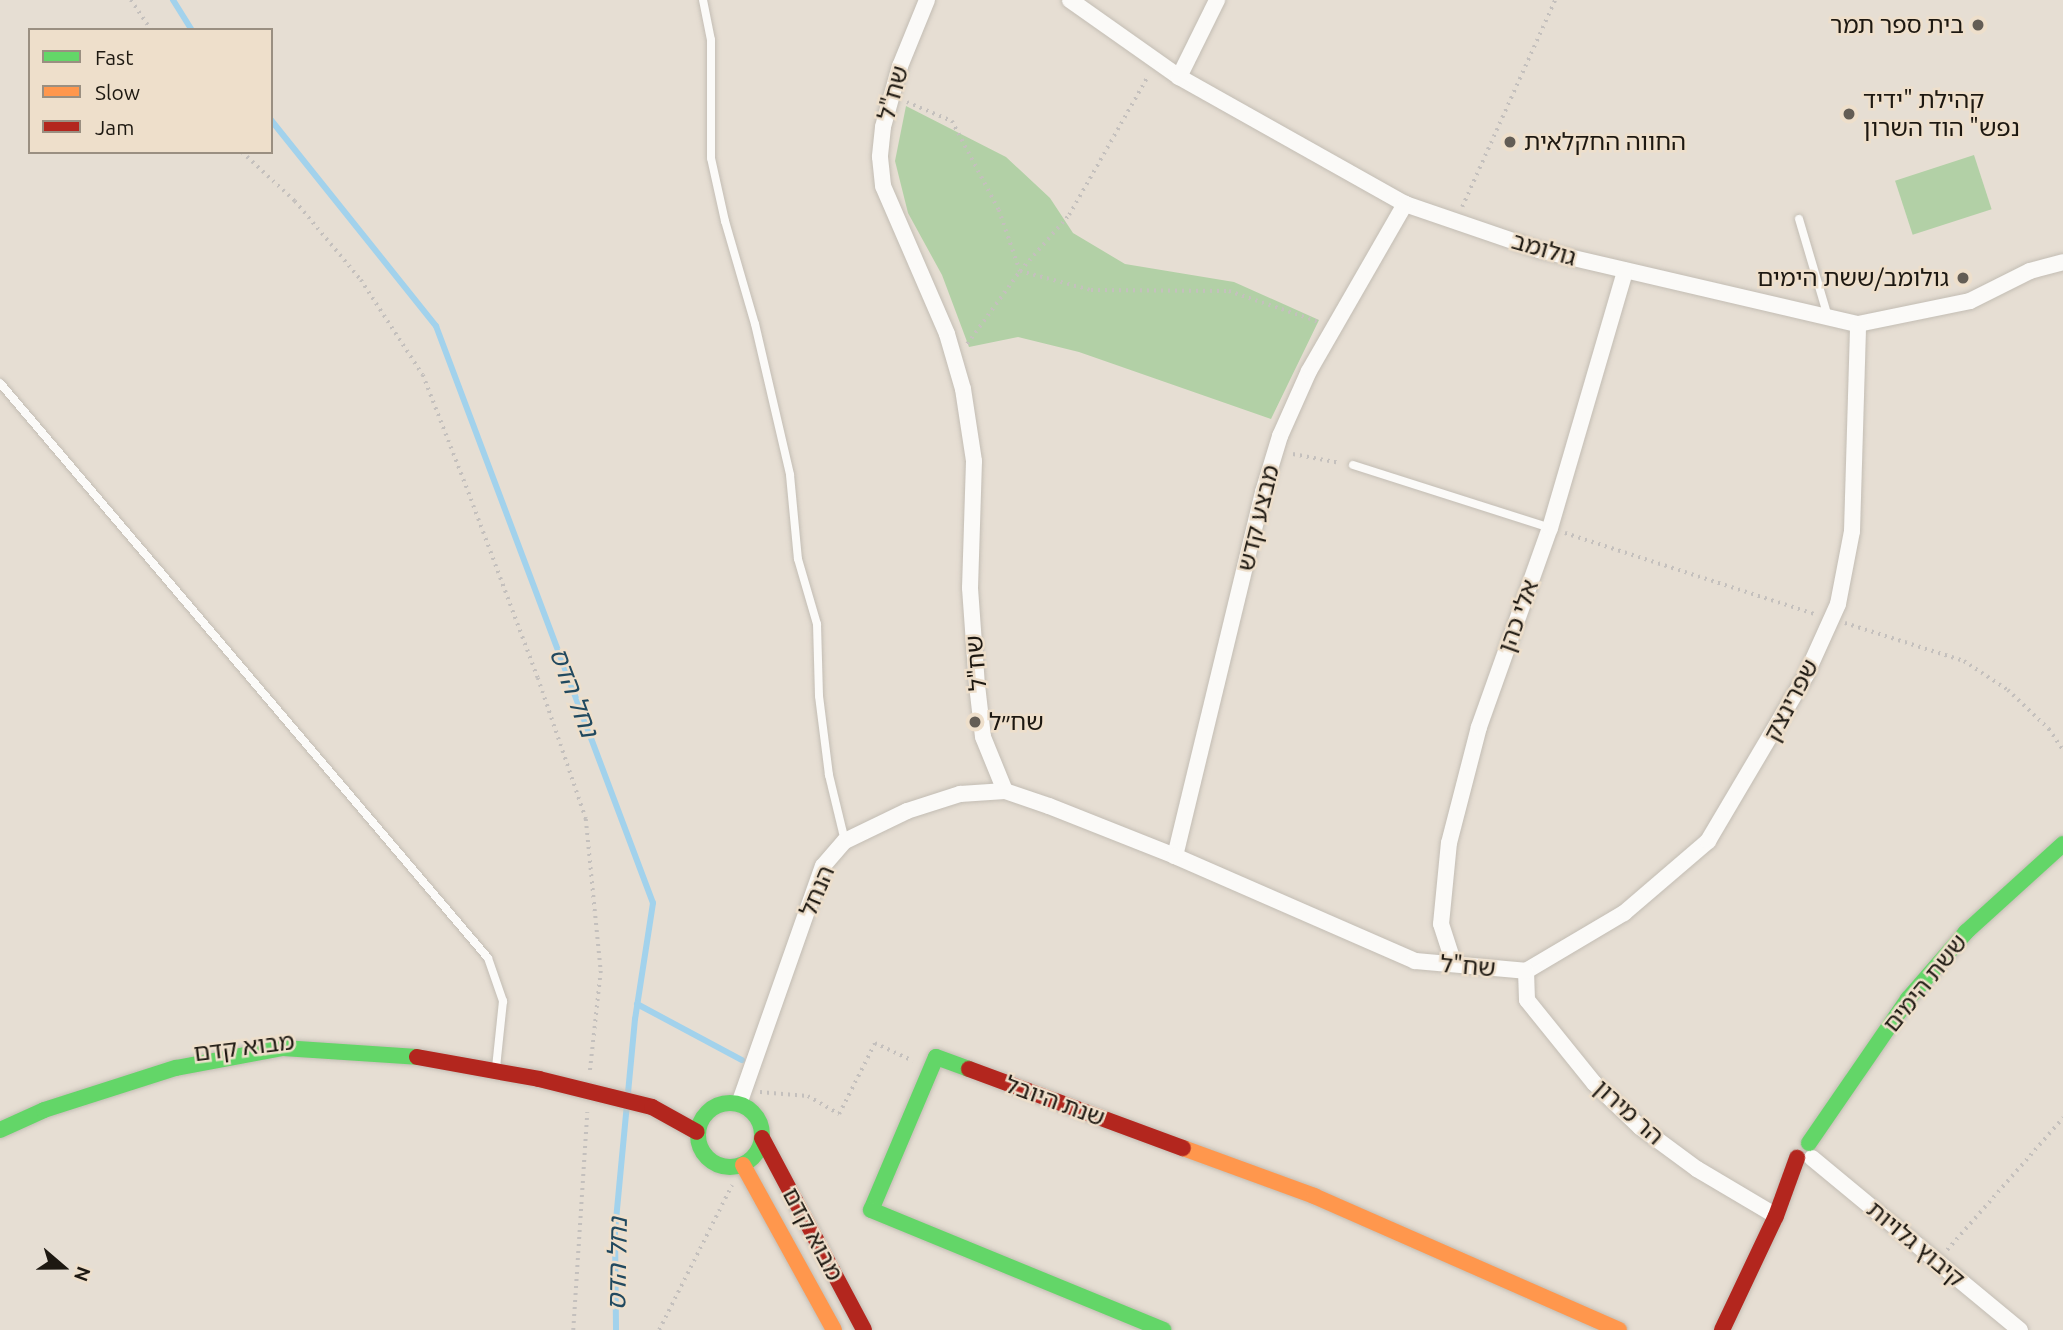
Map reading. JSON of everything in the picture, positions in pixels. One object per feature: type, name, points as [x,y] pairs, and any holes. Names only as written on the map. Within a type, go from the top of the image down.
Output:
[{"type":"street","name":"שח\"ל","points":[[928,0],[900,66],[891,95],[883,127],[880,157],[883,186],[947,334],[963,389],[974,461],[970,588],[983,737],[1005,791],[1175,856],[1415,961],[1525,971]]},
{"type":"street","name":"גולומב","points":[[1070,0],[1179,78],[1405,204],[1539,250],[1858,324],[1970,301],[2030,271],[2063,262]]},
{"type":"street","points":[[1179,78],[1217,0]]},
{"type":"street","name":"מבצע קדש","points":[[1175,856],[1276,451],[1309,371],[1405,204]]},
{"type":"street","name":"אלי כהן","points":[[1454,964],[1441,924],[1449,843],[1479,727],[1550,528],[1625,271]]},
{"type":"street","name":"שפרינצק","points":[[1525,971],[1624,913],[1709,841],[1806,675],[1838,604],[1852,531],[1858,324]]},
{"type":"street","name":"הנחל","points":[[742,1097],[823,866],[845,841],[906,811],[960,794],[1005,791]]},
{"type":"street","name":"ששת הימים","points":[[1722,1330],[1806,1153],[1908,999],[1966,932],[2063,844]]},
{"type":"street","name":"הר מירון","points":[[1525,971],[1527,1000],[1594,1083],[1640,1127],[1688,1162],[1776,1216]]},
{"type":"street","name":"מבוא קדם","points":[[0,1119],[40,1099],[174,1056],[284,1038],[433,1050],[496,1071]]},
{"type":"street","name":"מבוא קדם","points":[[0,1130],[44,1110],[176,1068],[283,1048],[430,1058],[593,1086],[652,1107],[697,1132]]},
{"type":"street","name":"שנת היובל","points":[[931,1070],[936,1057],[1301,1191],[1619,1330]]},
{"type":"street","points":[[931,1070],[871,1210],[1163,1330]]},
{"type":"street","points":[[742,1097],[757,1118],[762,1138],[759,1149],[743,1165],[722,1166],[703,1153],[697,1132],[704,1116],[711,1109],[742,1097]]},
{"type":"street","name":"מבוא קדם","points":[[762,1138],[864,1330]]},
{"type":"street","name":"קיבוץ גלויות","points":[[1806,1153],[2020,1330]]},
{"type":"street","name":"מבוא קדם","points":[[743,1165],[834,1330]]},
{"type":"lane","points":[[703,0],[711,40],[711,158],[725,222],[755,324],[790,475],[798,559],[817,624],[819,696],[829,775],[845,841]]},
{"type":"lane","points":[[1799,219],[1828,317]]},
{"type":"lane","points":[[0,383],[488,958],[503,1001],[496,1071]]},
{"type":"lane","points":[[1353,465],[1550,528]]},
{"type":"path","points":[[131,0],[149,28]]},
{"type":"path","points":[[1456,221],[1555,0]]},
{"type":"path","points":[[954,362],[1020,271],[1069,215],[1156,62]]},
{"type":"path","points":[[891,95],[952,121],[999,210],[1020,271]]},
{"type":"path","points":[[244,154],[295,201],[361,280],[423,375],[534,665],[586,819],[601,971],[573,1330]]},
{"type":"path","points":[[1020,271],[1091,290],[1229,291],[1334,328]]},
{"type":"path","points":[[1276,451],[1353,465]]},
{"type":"path","points":[[742,1097],[808,1096],[839,1114],[874,1043],[931,1070]]},
{"type":"path","points":[[1937,1261],[2063,1118]]},
{"type":"path","points":[[659,1330],[743,1165]]},
{"type":"green space","points":[[906,106],[1006,157],[1050,198],[1073,233],[1125,264],[1234,282],[1319,320],[1271,419],[1079,352],[1018,337],[969,347],[942,275],[908,213],[895,161]]},
{"type":"green space","points":[[1974,155],[1992,209],[1913,235],[1895,181]]},
{"type":"waterway","name":"נחל הדס","points":[[173,0],[191,28]]},
{"type":"waterway","name":"נחל הדס","points":[[273,122],[436,326],[653,903],[635,1019],[615,1232],[616,1330]]},
{"type":"waterway","points":[[637,1004],[742,1060]]},
{"type":"traffic: fast","points":[[1809,1143],[1908,999],[1966,932],[2063,844]]},
{"type":"traffic: fast","points":[[0,1130],[44,1110],[176,1068],[283,1048],[417,1057]]},
{"type":"traffic: fast","points":[[969,1069],[936,1057],[871,1210],[1163,1330]]},
{"type":"traffic: fast","points":[[730,1103],[742,1105],[753,1112],[760,1123],[762,1135],[760,1147],[753,1158],[742,1165],[730,1167],[718,1165],[707,1158],[700,1147],[698,1135],[700,1123],[707,1112],[718,1105],[730,1103]]},
{"type":"traffic: slow","points":[[1183,1148],[1314,1196],[1619,1330]]},
{"type":"traffic: slow","points":[[743,1165],[834,1330]]},
{"type":"traffic: jam","points":[[417,1057],[539,1079],[652,1107],[697,1132]]},
{"type":"traffic: jam","points":[[969,1069],[1183,1148]]},
{"type":"traffic: jam","points":[[762,1138],[864,1330]]},
{"type":"traffic: jam","points":[[1722,1330],[1776,1216],[1797,1158]]},
{"type":"place","name":"בית ספר תמר","points":[[1978,25]]},
{"type":"place","name":"קהילת \"ידיד נפש\" הוד השרון","points":[[1849,114]]},
{"type":"place","name":"החווה החקלאית","points":[[1510,142]]},
{"type":"place","name":"גולומב/ששת הימים","points":[[1963,278]]},
{"type":"place","name":"שח״ל","points":[[975,722]]}]
